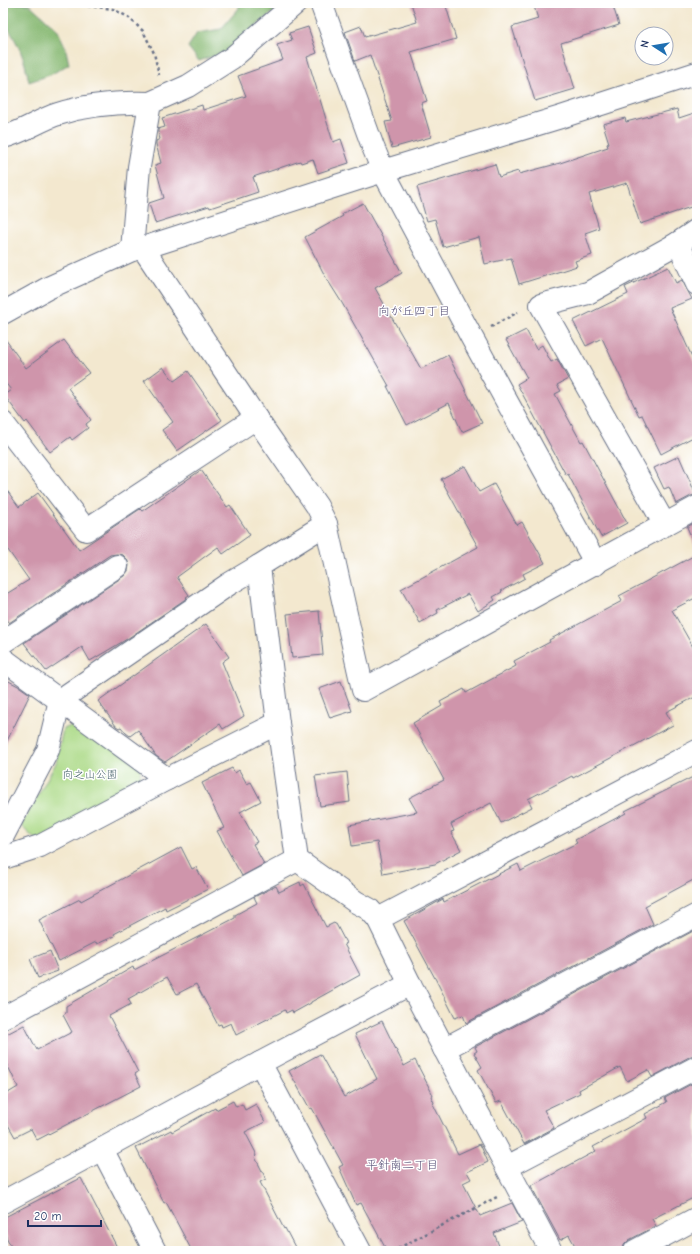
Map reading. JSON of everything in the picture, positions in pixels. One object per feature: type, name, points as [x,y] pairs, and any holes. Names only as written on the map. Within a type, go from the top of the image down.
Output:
[{"type":"street","points":[[3,137],[58,114],[100,105],[157,100],[188,86],[232,58],[296,3]]},
{"type":"street","points":[[321,3],[373,148],[383,171],[472,338],[596,564]]},
{"type":"street","points":[[3,313],[48,288],[138,249],[697,73]]},
{"type":"street","points":[[157,100],[139,167],[138,249],[317,506],[326,524],[363,690],[596,564],[697,507]]},
{"type":"street","points":[[665,525],[541,305],[588,293],[678,243],[697,230]]},
{"type":"street","points":[[678,243],[697,284]]},
{"type":"street","points":[[3,423],[86,530],[256,418]]},
{"type":"street","points":[[3,836],[48,750],[60,700],[229,584],[326,524]]},
{"type":"street","points":[[3,642],[117,566]]},
{"type":"street","points":[[259,566],[278,723],[297,860],[368,909],[378,919],[410,984],[551,1251]]},
{"type":"street","points":[[3,659],[167,779]]},
{"type":"street","points":[[3,858],[40,846],[167,779],[278,723]]},
{"type":"street","points":[[378,919],[697,751]]},
{"type":"street","points":[[3,1018],[297,860]]},
{"type":"street","points":[[444,1049],[697,915]]},
{"type":"street","points":[[3,1202],[410,984]]},
{"type":"street","points":[[260,1063],[360,1251]]},
{"type":"street","points":[[506,1167],[697,1066]]},
{"type":"street","points":[[102,1149],[155,1251]]},
{"type":"street","points":[[635,1251],[697,1218]]},
{"type":"path","points":[[64,3],[113,9],[128,17],[143,31],[154,53],[157,100]]},
{"type":"path","points":[[487,330],[518,312]]},
{"type":"path","points":[[393,1251],[516,1186]]},
{"type":"green space","points":[[3,3],[29,4],[57,29],[65,46],[69,64],[50,75],[29,82],[25,65],[17,44],[3,22]]},
{"type":"green space","points":[[239,3],[284,3],[226,52],[199,61],[188,47],[197,33],[221,29],[239,8]]},
{"type":"green space","name":"向之山公園","points":[[82,722],[141,767],[139,787],[37,841],[21,826],[56,763],[63,729]]},
{"type":"building","points":[[411,3],[445,3],[456,39],[411,52],[427,101],[421,103],[431,137],[392,148],[385,122],[392,121],[370,55],[355,61],[345,32],[361,26],[365,37],[417,22]]},
{"type":"building","points":[[533,3],[612,3],[619,25],[561,43],[575,89],[535,101],[512,27],[538,19]]},
{"type":"building","points":[[308,27],[317,53],[307,57],[333,142],[341,139],[349,163],[318,173],[313,159],[301,163],[300,161],[253,177],[258,192],[210,208],[209,206],[155,223],[149,203],[164,198],[155,165],[161,163],[156,141],[160,139],[158,129],[165,127],[162,118],[202,105],[203,110],[246,96],[238,76],[283,60],[277,45],[292,40],[289,33]]},
{"type":"building","points":[[677,109],[679,118],[697,112],[697,205],[640,224],[627,183],[589,194],[599,228],[585,233],[592,255],[575,261],[577,266],[519,284],[511,258],[485,264],[479,237],[443,247],[435,219],[427,221],[417,187],[495,164],[499,177],[518,171],[519,174],[560,163],[608,147],[607,144],[609,143],[603,124],[625,118],[626,122]]},
{"type":"building","points":[[363,203],[402,273],[375,288],[421,369],[448,355],[482,423],[462,432],[449,403],[407,425],[387,386],[389,386],[325,276],[305,237]]},
{"type":"building","points":[[668,267],[676,283],[682,280],[692,299],[670,308],[697,368],[697,435],[661,454],[642,415],[639,416],[602,338],[586,346],[573,321],[628,294],[625,287]]},
{"type":"building","points":[[526,330],[536,349],[542,345],[551,362],[557,359],[568,379],[557,385],[561,391],[555,394],[581,442],[583,441],[627,523],[601,537],[568,474],[566,475],[517,384],[527,378],[506,340]]},
{"type":"building","points":[[3,336],[26,368],[64,340],[89,373],[68,388],[91,420],[86,424],[88,428],[72,440],[70,437],[50,452],[27,421],[25,423],[4,395],[11,390],[3,380]]},
{"type":"building","points":[[163,367],[174,381],[188,371],[222,420],[177,451],[162,430],[173,422],[144,381]]},
{"type":"building","points":[[679,456],[696,495],[676,504],[669,487],[664,489],[654,468]]},
{"type":"building","points":[[465,466],[479,492],[494,484],[517,525],[522,522],[545,563],[523,574],[525,578],[501,591],[502,592],[493,597],[495,600],[478,611],[468,594],[437,610],[438,613],[420,623],[401,589],[478,547],[441,479]]},
{"type":"building","points":[[201,470],[227,507],[230,505],[250,535],[223,554],[218,547],[177,577],[189,595],[186,597],[187,598],[127,639],[90,661],[82,647],[46,671],[24,643],[124,576],[128,571],[129,565],[127,559],[123,555],[110,555],[9,623],[3,616],[3,596],[29,580],[3,543],[3,485],[19,507],[38,493],[79,550],[140,509],[142,511]]},
{"type":"building","points":[[697,521],[697,551],[687,527]]},
{"type":"building","points":[[697,554],[697,597],[672,610],[697,654],[697,696],[666,712],[673,725],[573,778],[572,776],[528,799],[532,807],[501,823],[491,803],[451,824],[454,831],[451,832],[461,850],[435,864],[383,874],[377,842],[352,846],[349,825],[417,812],[409,798],[444,780],[413,723],[442,706],[440,702],[464,689],[466,693],[516,666],[514,661],[550,642],[549,640],[622,601],[619,596]]},
{"type":"building","points":[[319,611],[323,655],[292,658],[287,614]]},
{"type":"building","points":[[206,624],[229,657],[222,662],[244,716],[223,729],[220,724],[165,762],[156,756],[138,730],[130,736],[121,727],[119,728],[116,726],[98,701]]},
{"type":"building","points":[[3,678],[30,694],[3,749]]},
{"type":"building","points":[[341,681],[352,711],[330,718],[319,689]]},
{"type":"building","points":[[232,768],[235,773],[239,770],[247,784],[251,782],[261,801],[240,812],[257,842],[253,844],[264,864],[242,876],[217,831],[224,828],[202,783]]},
{"type":"building","points":[[347,772],[350,802],[320,806],[315,776]]},
{"type":"building","points":[[697,775],[697,878],[645,906],[653,924],[466,1023],[463,1015],[455,1018],[404,921],[443,899],[444,902],[518,864],[521,871],[577,843],[575,840],[626,813],[625,811]]},
{"type":"building","points":[[181,847],[192,869],[196,867],[208,889],[166,910],[165,907],[114,934],[115,936],[97,944],[96,942],[59,961],[39,920],[80,899],[81,901]]},
{"type":"building","points":[[300,882],[301,886],[304,884],[326,927],[334,923],[336,924],[346,943],[344,944],[360,975],[293,1013],[292,1010],[286,1013],[285,1010],[236,1035],[231,1023],[222,1027],[221,1024],[218,1025],[196,984],[177,994],[167,977],[128,999],[131,1004],[109,1016],[138,1072],[135,1074],[141,1086],[37,1140],[31,1129],[15,1137],[3,1116],[3,1096],[18,1087],[3,1056],[3,1036],[24,1025],[37,1050],[72,1032],[63,1015],[66,1013],[66,1006],[133,967],[134,970],[235,918],[235,915],[257,903],[254,897],[276,886],[279,892]]},
{"type":"building","points":[[697,929],[697,1055],[691,1056],[652,1077],[648,1070],[627,1081],[620,1067],[579,1090],[580,1093],[544,1110],[554,1128],[524,1144],[501,1101],[496,1103],[478,1070],[482,1067],[474,1053],[477,1051],[475,1047]]},
{"type":"building","points":[[50,951],[58,971],[38,978],[30,959]]},
{"type":"building","points":[[382,1021],[404,1066],[415,1060],[433,1095],[431,1096],[434,1103],[433,1104],[458,1154],[480,1144],[488,1162],[467,1172],[471,1179],[463,1183],[480,1216],[512,1203],[522,1222],[494,1233],[501,1251],[387,1251],[361,1203],[356,1205],[339,1167],[343,1165],[312,1108],[310,1109],[289,1071],[320,1054],[344,1097],[377,1079],[355,1034]]},
{"type":"building","points":[[697,1081],[697,1196],[652,1219],[656,1226],[629,1240],[624,1245],[623,1251],[578,1251],[569,1235],[560,1240],[531,1186],[596,1151],[593,1147],[647,1118],[645,1114],[667,1102],[665,1098]]},
{"type":"building","points":[[233,1101],[236,1107],[242,1104],[245,1110],[256,1104],[265,1122],[245,1132],[257,1155],[255,1157],[266,1179],[260,1182],[297,1251],[192,1251],[166,1202],[164,1203],[136,1148],[171,1130],[172,1132],[215,1108],[216,1110]]},
{"type":"building","points":[[81,1178],[119,1251],[13,1251],[3,1230],[3,1218]]},
{"type":"district","name":"向が丘四丁目","points":[[414,311]]},
{"type":"district","name":"平針南二丁目","points":[[402,1165]]}]
